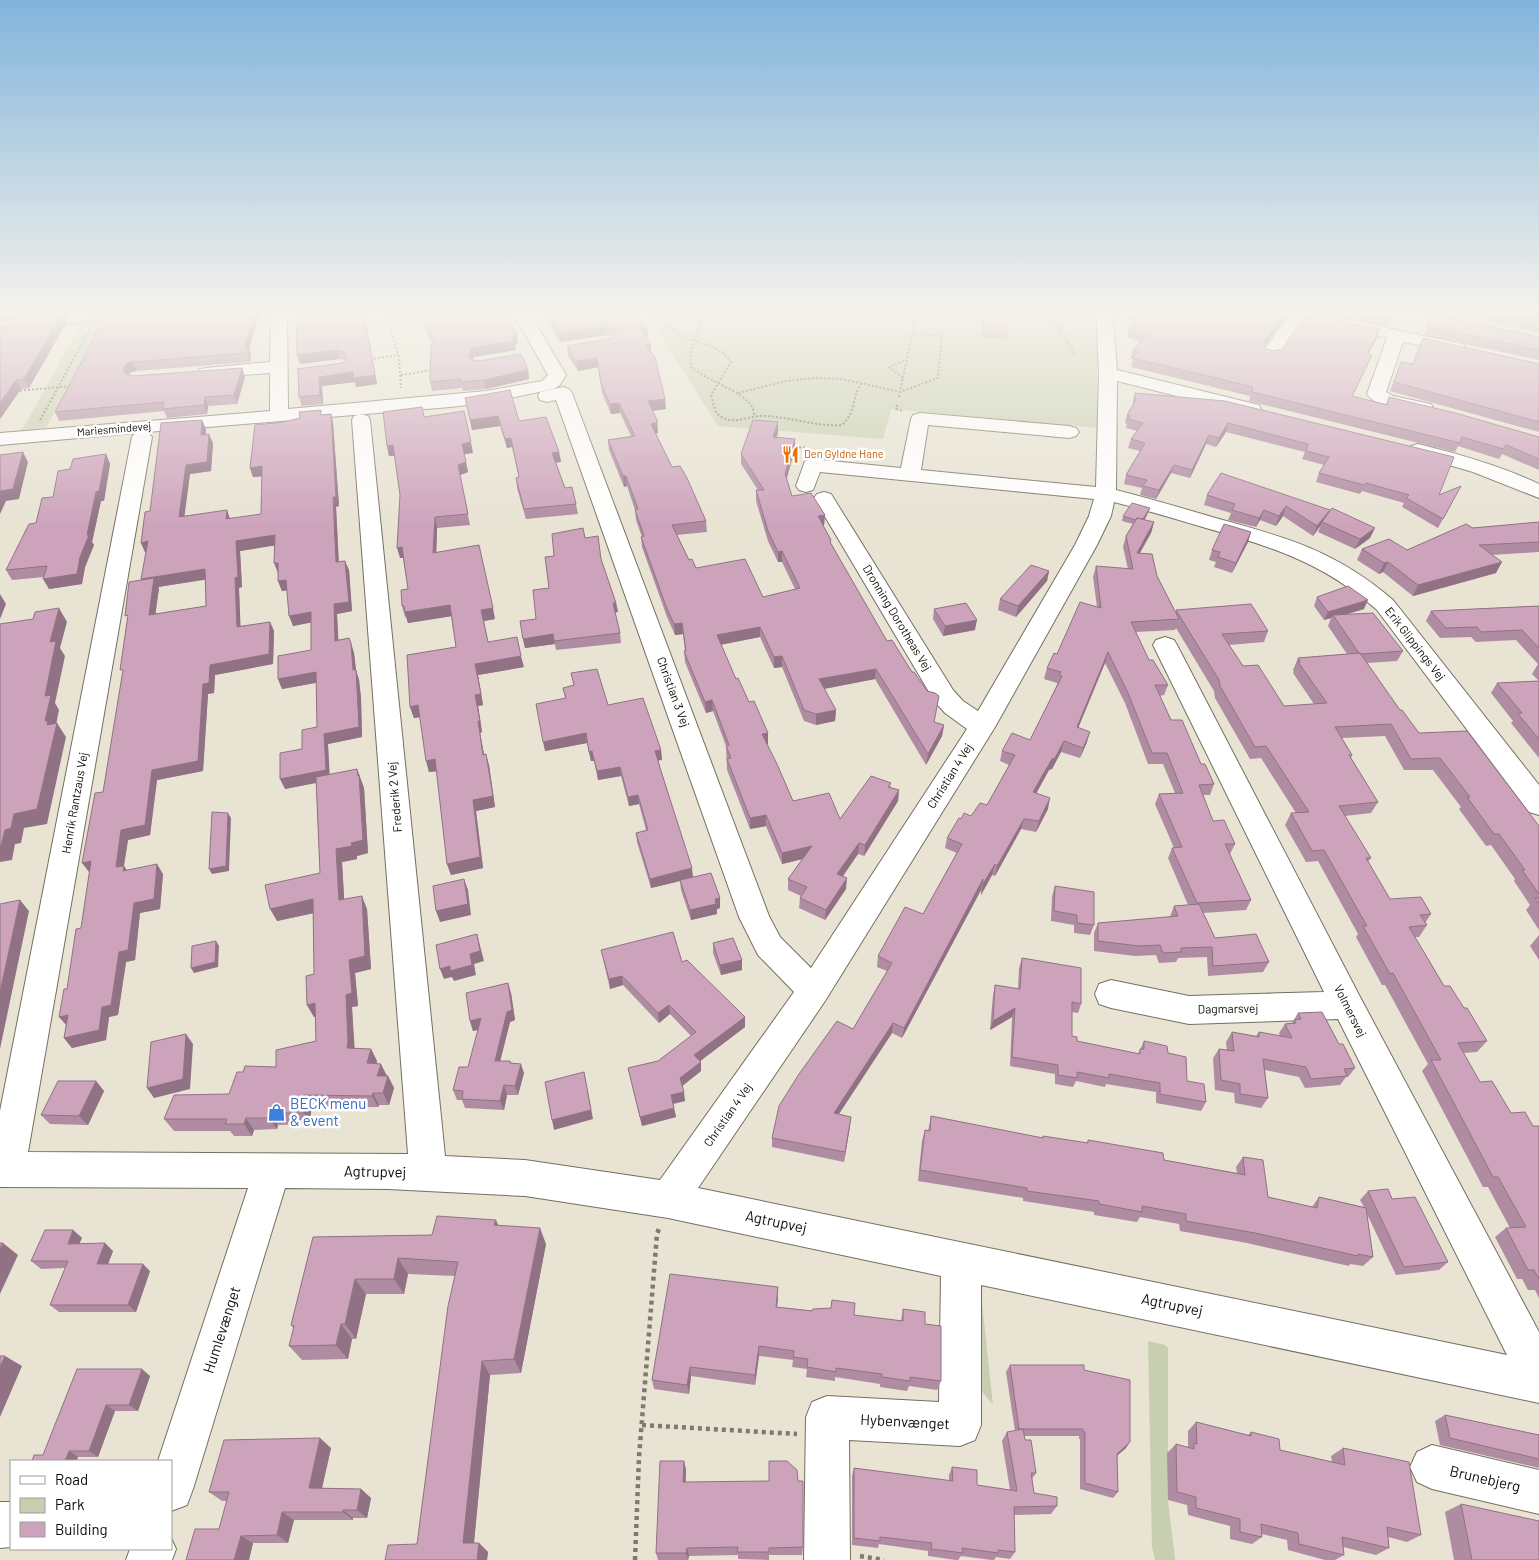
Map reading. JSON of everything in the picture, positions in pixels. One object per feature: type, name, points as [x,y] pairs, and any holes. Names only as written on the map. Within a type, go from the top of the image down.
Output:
[{"type":"street","points":[[279,416],[284,382]]},
{"type":"street","name":"Mariesmindevej","points":[[0,439],[536,393],[552,382]]},
{"type":"street","name":"Christian 4 Vej","points":[[668,1200],[814,991],[982,727],[1086,545],[1100,516],[1106,494],[1108,382]]},
{"type":"street","points":[[1144,382],[1266,412]]},
{"type":"street","points":[[1380,382],[1376,394],[1387,400],[1442,412]]},
{"type":"street","name":"Christian 3 Vej","points":[[536,393],[563,393],[754,917],[769,946],[814,991]]},
{"type":"street","points":[[910,475],[920,419],[1069,432]]},
{"type":"street","name":"Frederik 2 Vej","points":[[361,420],[428,1173]]},
{"type":"street","name":"Henrik Rantzaus Vej","points":[[4,1169],[142,437]]},
{"type":"street","points":[[1398,445],[1472,464],[1515,480],[1539,492]]},
{"type":"street","name":"Erik Glippings Vej","points":[[815,492],[812,465],[1106,494],[1270,540],[1318,559],[1361,584],[1385,605],[1539,805]]},
{"type":"street","name":"Dronning Dorotheas Vej","points":[[815,492],[944,696],[954,707],[982,727]]},
{"type":"street","name":"Volmersvej","points":[[1165,645],[1347,1005],[1539,1374]]},
{"type":"street","name":"Dagmarsvej","points":[[1112,994],[1189,1010],[1347,1005]]},
{"type":"street","name":"Agtrupvej","points":[[4,1169],[388,1171],[525,1178],[668,1200],[1539,1382]]},
{"type":"street","name":"Humlevænget","points":[[172,1487],[272,1171]]},
{"type":"street","name":"Hybenvænget","points":[[827,1560],[827,1417],[960,1425],[961,1260]]},
{"type":"street","name":"Brunebjerg","points":[[1432,1467],[1539,1492]]},
{"type":"path","points":[[31,436],[61,382]]},
{"type":"path","points":[[400,406],[401,382]]},
{"type":"path","points":[[713,382],[747,399],[753,407],[754,416]]},
{"type":"path","points":[[738,393],[786,382]]},
{"type":"path","points":[[856,382],[900,392],[928,382]]},
{"type":"path","points":[[899,397],[902,382]]},
{"type":"path","points":[[716,384],[711,395],[718,414],[736,421],[747,420],[754,416],[777,417],[824,426],[842,425],[853,414],[855,394],[862,383]]},
{"type":"path","points":[[9,392],[76,386]]},
{"type":"path","points":[[635,1560],[642,1425],[657,1234],[668,1200]]},
{"type":"path","points":[[642,1425],[828,1436]]},
{"type":"green space","points":[[49,382],[71,382],[46,428],[22,430]]},
{"type":"green space","points":[[690,382],[1097,382],[1098,428],[891,409],[883,439],[718,426]]},
{"type":"green space","points":[[971,1301],[982,1303],[993,1405],[972,1379]]},
{"type":"green space","points":[[1148,1341],[1165,1345],[1168,1348],[1168,1500],[1175,1560],[1155,1560],[1152,1547]]},
{"type":"building","points":[[0,382],[15,382],[0,403]]},
{"type":"building","points":[[71,382],[238,382],[234,395],[205,397],[204,405],[163,409],[164,402],[55,412]]},
{"type":"building","points":[[298,382],[319,382],[320,395],[299,397]]},
{"type":"building","points":[[661,382],[665,399],[648,401],[657,420],[657,423],[651,424],[672,467],[680,466],[687,478],[706,521],[672,525],[689,560],[692,559],[696,568],[745,559],[763,597],[800,588],[782,551],[778,552],[768,531],[756,490],[764,490],[741,454],[753,420],[778,422],[773,437],[795,439],[785,474],[792,496],[811,493],[825,515],[818,516],[831,540],[830,542],[887,641],[892,640],[912,672],[914,672],[927,691],[939,696],[934,722],[944,725],[928,754],[876,669],[819,679],[836,710],[816,714],[804,710],[782,656],[774,657],[760,627],[717,635],[736,679],[738,678],[749,702],[754,701],[768,733],[762,734],[793,801],[829,793],[840,819],[871,776],[891,783],[888,787],[899,790],[865,845],[859,843],[837,874],[847,878],[826,910],[800,898],[807,887],[788,879],[812,846],[782,853],[766,815],[750,818],[727,759],[731,758],[726,746],[729,745],[712,700],[705,702],[684,651],[686,651],[682,623],[674,624],[666,606],[641,537],[644,536],[635,510],[638,509],[626,476],[623,476],[608,440],[635,436],[619,403],[610,404],[601,383]]},
{"type":"building","points":[[1231,382],[1359,382],[1352,396],[1387,405],[1389,397],[1459,414],[1539,437],[1539,459],[1506,445],[1503,449],[1462,437],[1460,443],[1252,392],[1253,387]]},
{"type":"building","points":[[1394,382],[1539,382],[1539,422]]},
{"type":"building","points":[[510,390],[519,421],[546,417],[559,452],[552,453],[565,488],[572,487],[576,504],[524,509],[516,478],[519,477],[511,438],[505,439],[498,416],[470,420],[465,398]]},
{"type":"building","points":[[1135,393],[1225,401],[1454,457],[1439,495],[1461,486],[1443,519],[1406,498],[1409,495],[1319,473],[1329,457],[1306,451],[1308,444],[1228,423],[1219,438],[1209,435],[1192,470],[1174,465],[1159,490],[1143,486],[1147,480],[1126,475],[1145,443],[1131,439],[1143,423],[1128,419],[1130,416],[1127,415],[1135,401]]},
{"type":"building","points":[[422,407],[424,417],[464,411],[471,442],[462,444],[466,462],[458,465],[468,514],[435,517],[433,553],[479,545],[493,608],[481,610],[488,642],[517,637],[521,656],[475,664],[481,694],[475,695],[480,721],[478,721],[483,755],[486,754],[493,796],[473,800],[480,857],[447,864],[435,759],[426,761],[418,705],[410,707],[407,655],[456,647],[450,605],[405,612],[404,606],[402,606],[401,590],[408,589],[402,547],[397,548],[400,495],[393,445],[387,446],[383,412]]},
{"type":"building","points":[[321,410],[321,415],[331,414],[336,497],[333,497],[336,562],[345,561],[349,602],[334,604],[335,641],[349,638],[351,643],[353,670],[356,670],[359,727],[324,734],[326,770],[280,779],[280,753],[302,749],[302,730],[317,727],[316,672],[278,679],[278,656],[311,650],[311,612],[289,616],[286,580],[278,581],[278,563],[274,563],[275,535],[236,541],[238,577],[235,578],[237,627],[270,622],[269,654],[210,665],[209,683],[203,684],[198,761],[152,770],[145,825],[121,830],[116,867],[124,866],[123,871],[157,864],[154,899],[134,903],[128,950],[119,952],[111,1005],[102,1007],[99,1030],[64,1038],[68,1015],[59,1017],[64,989],[67,989],[76,929],[81,928],[91,861],[82,863],[95,793],[103,792],[123,670],[120,670],[128,615],[125,616],[129,582],[154,578],[149,615],[206,606],[205,569],[141,579],[148,541],[141,543],[145,512],[150,511],[161,423],[202,420],[201,435],[209,434],[207,462],[186,465],[179,517],[227,510],[226,519],[261,514],[262,466],[250,468],[255,425],[284,422],[300,418],[299,412]]},
{"type":"building","points":[[23,452],[13,489],[0,491],[0,455]]},
{"type":"building","points":[[106,454],[99,491],[96,492],[87,535],[89,535],[80,557],[77,574],[43,579],[47,566],[6,570],[29,524],[36,523],[42,498],[53,497],[58,471],[70,469],[73,459]]},
{"type":"building","points":[[1221,473],[1330,510],[1317,526],[1286,506],[1279,516],[1264,510],[1259,518],[1232,510],[1235,504],[1207,495]]},
{"type":"building","points":[[1132,503],[1150,508],[1143,519],[1137,518],[1136,520],[1123,516]]},
{"type":"building","points":[[1332,508],[1375,528],[1360,539],[1322,522]]},
{"type":"building","points":[[1137,518],[1154,522],[1137,553],[1152,554],[1157,576],[1179,619],[1131,622],[1149,660],[1153,660],[1168,685],[1155,685],[1171,720],[1182,720],[1201,764],[1205,764],[1214,784],[1199,785],[1213,821],[1224,820],[1235,844],[1225,844],[1251,900],[1197,903],[1172,848],[1182,847],[1159,794],[1183,793],[1167,753],[1152,753],[1128,693],[1108,652],[1077,727],[1090,732],[1083,748],[1064,741],[1033,792],[1050,798],[1039,821],[1024,819],[997,866],[995,864],[983,884],[983,879],[904,1028],[893,1023],[834,1113],[851,1117],[845,1152],[772,1138],[779,1106],[799,1074],[837,1021],[853,1029],[892,963],[878,956],[905,907],[923,914],[962,844],[947,838],[964,813],[971,816],[980,803],[987,805],[1015,755],[1002,751],[1012,733],[1030,740],[1062,676],[1059,675],[1061,672],[1047,668],[1054,653],[1057,654],[1080,602],[1101,608],[1096,566],[1133,569],[1126,536]]},
{"type":"building","points":[[1539,522],[1539,542],[1479,545],[1502,562],[1418,585],[1388,562],[1384,563],[1362,549],[1389,539],[1407,550],[1466,524],[1473,528]]},
{"type":"building","points":[[1224,524],[1251,532],[1236,563],[1218,557],[1220,552],[1212,550]]},
{"type":"building","points":[[583,528],[585,538],[598,536],[601,559],[616,603],[613,603],[620,633],[554,641],[553,634],[523,639],[520,621],[536,619],[533,590],[549,588],[545,557],[554,556],[552,534]]},
{"type":"building","points":[[1031,565],[1049,571],[1018,606],[1000,599]]},
{"type":"building","points":[[1348,586],[1368,600],[1328,612],[1317,597]]},
{"type":"building","points":[[966,603],[977,620],[945,626],[934,609]]},
{"type":"building","points":[[1251,604],[1268,631],[1222,634],[1243,666],[1258,665],[1284,706],[1327,703],[1298,662],[1300,662],[1298,658],[1360,653],[1400,710],[1402,710],[1419,733],[1467,731],[1539,826],[1539,894],[1522,870],[1525,870],[1499,834],[1494,834],[1467,797],[1470,797],[1440,758],[1411,759],[1391,724],[1335,727],[1352,755],[1349,755],[1378,802],[1339,806],[1371,858],[1366,858],[1390,899],[1421,897],[1431,914],[1420,915],[1427,925],[1409,927],[1444,986],[1450,986],[1464,1008],[1467,1008],[1487,1041],[1458,1043],[1480,1082],[1492,1081],[1511,1113],[1525,1112],[1533,1126],[1539,1126],[1539,1279],[1534,1270],[1528,1270],[1506,1228],[1526,1227],[1498,1177],[1493,1177],[1431,1060],[1441,1060],[1393,973],[1390,974],[1363,926],[1367,926],[1324,850],[1312,851],[1291,813],[1309,812],[1266,746],[1255,747],[1220,686],[1219,680],[1176,610]]},
{"type":"building","points":[[1539,606],[1539,648],[1522,630],[1481,632],[1477,627],[1446,628],[1431,611]]},
{"type":"building","points":[[59,608],[50,642],[56,641],[45,696],[51,695],[45,721],[48,721],[47,725],[57,723],[37,809],[14,814],[11,828],[5,830],[0,846],[0,624],[33,619],[35,612]]},
{"type":"building","points":[[1373,613],[1403,651],[1359,653],[1333,615]]},
{"type":"building","points":[[597,669],[608,705],[643,698],[661,750],[655,751],[692,868],[650,879],[636,833],[648,830],[638,795],[628,797],[620,767],[597,771],[592,751],[589,752],[586,733],[543,742],[536,704],[566,698],[563,688],[574,685],[571,673]]},
{"type":"building","points":[[1539,681],[1539,739],[1518,714],[1522,713],[1497,683]]},
{"type":"building","points":[[357,769],[363,840],[351,843],[352,846],[336,849],[339,900],[362,896],[365,956],[349,960],[352,993],[346,995],[347,1048],[371,1049],[367,1063],[381,1064],[377,1076],[388,1076],[383,1093],[373,1093],[372,1096],[304,1095],[304,1113],[271,1113],[269,1118],[246,1118],[244,1124],[225,1124],[227,1119],[164,1119],[174,1095],[229,1094],[237,1072],[243,1072],[245,1066],[276,1067],[276,1050],[316,1041],[315,1003],[307,1005],[306,976],[314,974],[313,899],[270,909],[265,885],[320,873],[316,777]]},
{"type":"building","points":[[212,812],[228,813],[226,866],[209,869]]},
{"type":"building","points":[[711,873],[720,898],[715,899],[716,904],[690,910],[680,880]]},
{"type":"building","points":[[464,879],[468,904],[436,911],[433,886]]},
{"type":"building","points":[[1055,886],[1094,892],[1094,925],[1077,923],[1077,915],[1054,911]]},
{"type":"building","points":[[20,900],[0,992],[0,904]]},
{"type":"building","points":[[1199,904],[1215,938],[1256,934],[1269,962],[1213,966],[1212,947],[1181,948],[1181,952],[1163,953],[1160,945],[1139,946],[1098,941],[1098,923],[1178,916],[1174,906]]},
{"type":"building","points":[[673,932],[682,962],[687,960],[745,1017],[694,1055],[701,1062],[680,1078],[684,1092],[671,1095],[674,1108],[640,1117],[628,1068],[658,1061],[696,1032],[669,1005],[658,1013],[622,976],[609,979],[601,950]]},
{"type":"building","points":[[477,934],[480,951],[470,954],[472,965],[450,971],[450,966],[440,969],[436,945]]},
{"type":"building","points":[[733,938],[742,960],[720,965],[713,943]]},
{"type":"building","points":[[216,941],[215,962],[191,968],[192,946]]},
{"type":"building","points":[[1022,958],[1081,968],[1081,1004],[1072,1002],[1072,1036],[1077,1037],[1077,1041],[1140,1054],[1140,1049],[1144,1049],[1144,1041],[1167,1046],[1168,1053],[1186,1057],[1187,1081],[1204,1084],[1206,1102],[1160,1094],[1160,1083],[1109,1074],[1109,1078],[1077,1072],[1077,1078],[1058,1075],[1058,1065],[1012,1057],[1015,1008],[993,1021],[995,985],[1020,989]]},
{"type":"building","points":[[508,983],[512,1010],[507,1012],[495,1061],[510,1061],[510,1063],[521,1064],[515,1086],[504,1085],[500,1101],[462,1099],[463,1091],[453,1090],[459,1067],[468,1067],[481,1018],[470,1021],[466,993]]},
{"type":"building","points":[[1322,1012],[1339,1044],[1343,1044],[1355,1068],[1344,1069],[1347,1076],[1311,1079],[1306,1067],[1263,1059],[1268,1098],[1240,1094],[1240,1084],[1221,1080],[1219,1049],[1234,1051],[1232,1032],[1259,1037],[1259,1032],[1292,1038],[1285,1024],[1296,1023],[1294,1020],[1301,1019],[1298,1013]]},
{"type":"building","points":[[186,1034],[183,1079],[147,1088],[151,1042]]},
{"type":"building","points":[[584,1072],[591,1110],[552,1120],[545,1082]]},
{"type":"building","points":[[58,1081],[96,1081],[79,1116],[41,1115]]},
{"type":"building","points":[[931,1116],[1043,1138],[1043,1136],[1088,1143],[1088,1140],[1163,1153],[1164,1160],[1245,1175],[1243,1157],[1263,1160],[1268,1197],[1317,1208],[1319,1197],[1366,1208],[1373,1257],[1358,1254],[1358,1256],[1255,1233],[1186,1221],[1186,1214],[1142,1206],[1142,1212],[1099,1204],[1099,1201],[1027,1191],[1027,1188],[920,1170],[925,1130],[930,1131]]},
{"type":"building","points":[[1388,1189],[1392,1199],[1415,1197],[1448,1262],[1404,1267],[1368,1191]]},
{"type":"building","points":[[437,1216],[496,1220],[494,1225],[540,1228],[514,1359],[482,1361],[463,1543],[479,1543],[477,1560],[385,1560],[388,1545],[417,1544],[448,1306],[458,1262],[398,1258],[394,1279],[355,1279],[345,1324],[341,1324],[336,1345],[289,1346],[294,1326],[291,1325],[313,1237],[432,1235]]},
{"type":"building","points":[[45,1230],[73,1230],[68,1244],[105,1243],[97,1264],[143,1264],[128,1305],[50,1305],[68,1261],[31,1261]]},
{"type":"building","points":[[670,1274],[778,1287],[776,1307],[812,1311],[813,1309],[831,1308],[832,1300],[855,1303],[854,1315],[903,1321],[903,1309],[925,1312],[925,1324],[941,1326],[941,1381],[910,1377],[910,1381],[882,1377],[882,1374],[836,1368],[836,1372],[807,1367],[808,1359],[793,1357],[794,1351],[759,1346],[755,1375],[690,1367],[687,1385],[652,1380]]},
{"type":"building","points":[[0,1356],[5,1356],[0,1367]]},
{"type":"building","points":[[1010,1365],[1084,1365],[1084,1370],[1130,1380],[1130,1442],[1117,1454],[1118,1492],[1085,1483],[1085,1432],[1083,1432],[1083,1429],[1019,1429]]},
{"type":"building","points":[[77,1369],[142,1369],[129,1405],[106,1405],[89,1451],[69,1451],[65,1460],[32,1460],[34,1455],[43,1455]]},
{"type":"building","points":[[1445,1415],[1539,1435],[1539,1459],[1450,1438]]},
{"type":"building","points":[[1196,1422],[1251,1436],[1251,1432],[1279,1439],[1280,1450],[1345,1465],[1343,1448],[1409,1462],[1421,1535],[1387,1527],[1389,1548],[1342,1537],[1344,1555],[1299,1544],[1298,1533],[1261,1524],[1262,1537],[1240,1532],[1240,1519],[1196,1508],[1196,1497],[1177,1492],[1176,1444],[1194,1449],[1194,1443],[1197,1444]]},
{"type":"building","points":[[1023,1429],[1025,1440],[1031,1440],[1036,1473],[1031,1473],[1034,1493],[1057,1497],[1057,1506],[1014,1507],[1015,1552],[998,1550],[998,1553],[962,1548],[963,1553],[931,1549],[932,1543],[880,1537],[880,1541],[854,1538],[854,1468],[953,1481],[952,1467],[977,1470],[977,1485],[1017,1491],[1007,1432]]},
{"type":"building","points":[[320,1438],[309,1488],[361,1489],[357,1510],[343,1510],[343,1512],[282,1512],[277,1535],[241,1536],[234,1560],[186,1560],[195,1529],[219,1529],[229,1492],[209,1492],[224,1440]]},
{"type":"building","points":[[660,1461],[684,1461],[683,1482],[769,1481],[769,1461],[787,1461],[797,1470],[798,1481],[803,1481],[803,1547],[769,1548],[769,1552],[737,1552],[738,1547],[687,1548],[686,1553],[656,1553]]},
{"type":"building","points":[[1461,1504],[1539,1521],[1539,1560],[1472,1560]]},
{"type":"place","name":"Den Gyldne Hane","points":[[790,454]]},
{"type":"place","name":"BECK menu & event","points":[[276,1113]]}]
